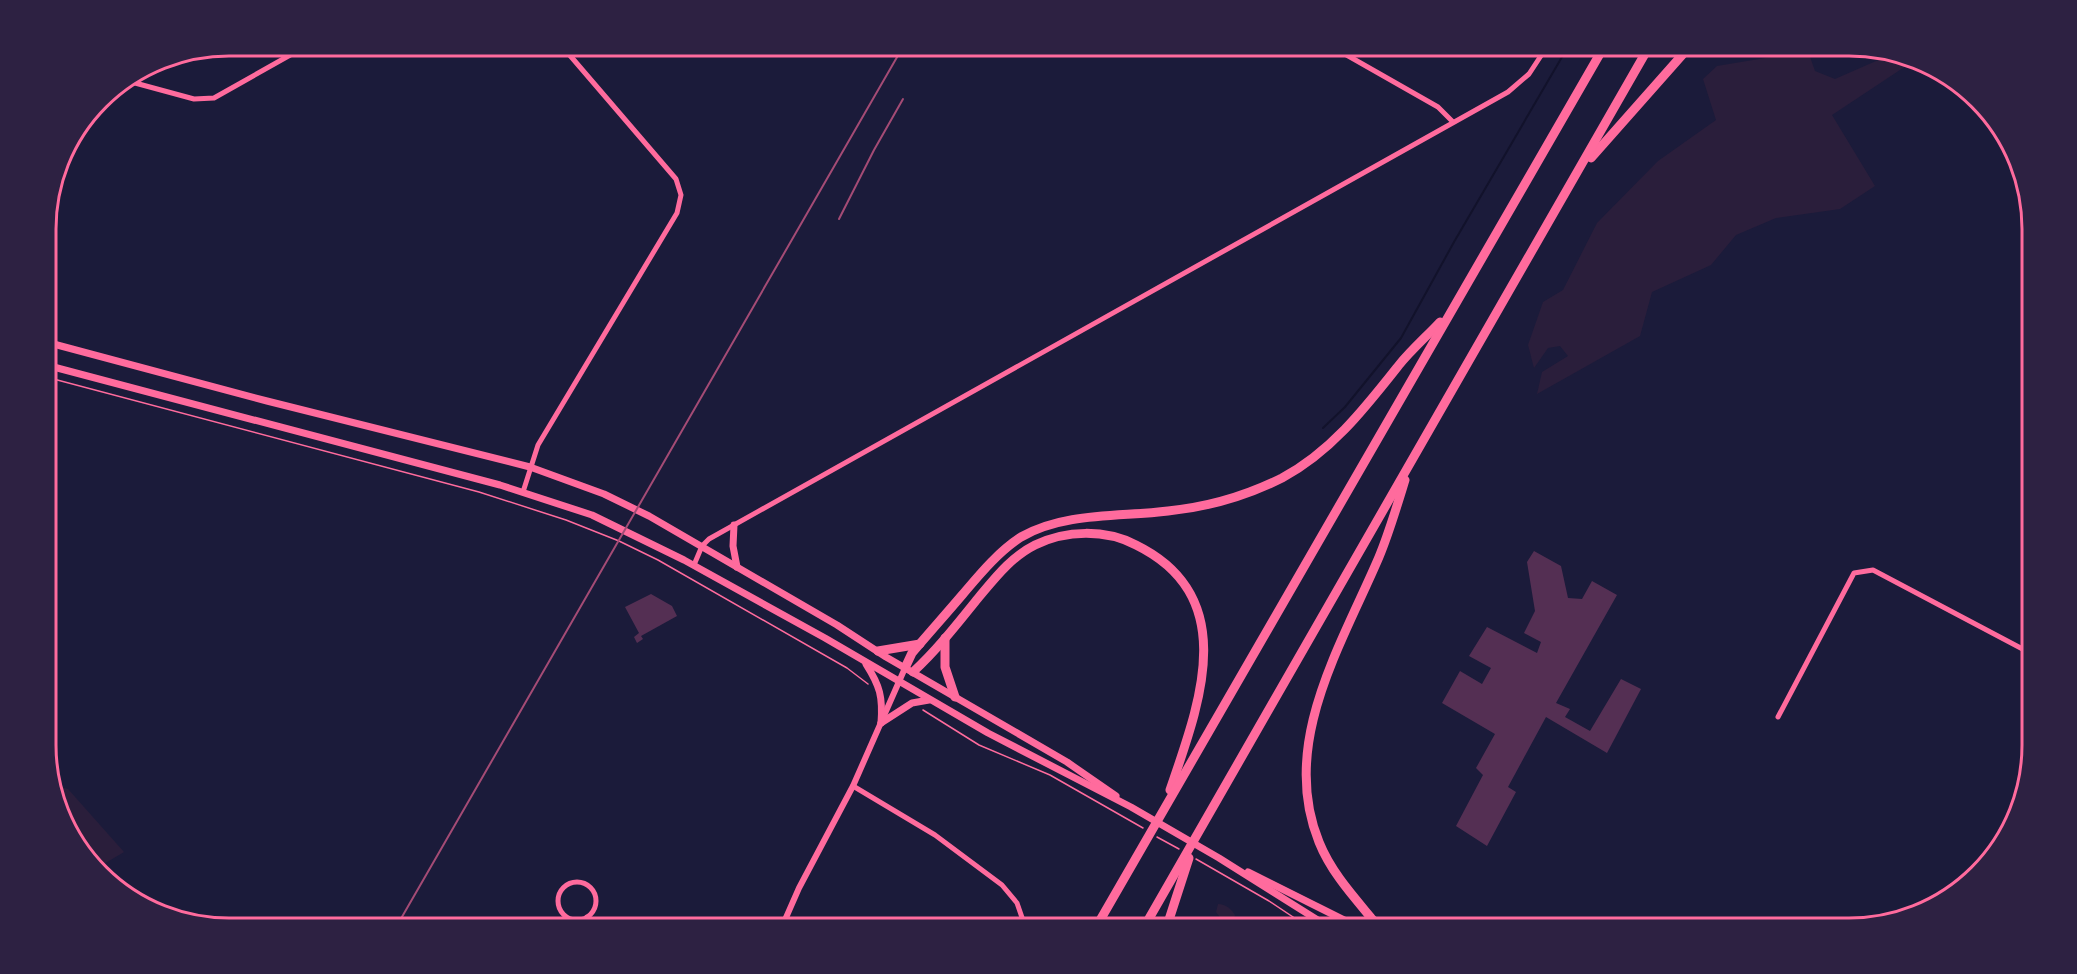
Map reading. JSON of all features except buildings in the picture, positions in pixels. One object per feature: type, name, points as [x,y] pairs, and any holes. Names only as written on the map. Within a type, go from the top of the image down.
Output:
[{"type":"highway","points":[[1101,918],[1599,55]]},
{"type":"highway","points":[[1149,918],[1644,55]]},
{"type":"highway","points":[[1579,170],[1682,55]]},
{"type":"highway","points":[[909,670],[909,658],[920,644],[995,558],[1015,542],[1034,531],[1074,520],[1167,512],[1210,504],[1254,491],[1290,473],[1319,453],[1351,424],[1371,403],[1400,363],[1450,312]]},
{"type":"highway","points":[[1371,918],[1332,868],[1318,841],[1307,800],[1306,754],[1317,704],[1380,555],[1412,460]]},
{"type":"highway","points":[[909,670],[945,638],[1003,569],[1036,544],[1059,537],[1092,533],[1126,540],[1156,556],[1175,573],[1191,597],[1201,626],[1204,651],[1204,668],[1198,704],[1164,809]]},
{"type":"highway","points":[[945,638],[945,667],[955,697]]},
{"type":"highway","points":[[878,651],[920,644]]},
{"type":"highway","points":[[1170,918],[1195,839]]},
{"type":"main road","points":[[56,345],[530,467],[621,501],[702,546],[1081,770],[1131,807]]},
{"type":"main road","points":[[56,368],[523,492],[604,520],[694,565],[1024,753],[1131,807],[1219,858],[1314,918]]},
{"type":"main road","points":[[734,525],[733,546],[737,567]]},
{"type":"main road","points":[[865,662],[879,685],[882,707],[881,723]]},
{"type":"main road","points":[[881,723],[912,703],[930,700]]},
{"type":"main road","points":[[1219,858],[1340,918]]},
{"type":"street","points":[[135,83],[194,99],[214,98],[290,55]]},
{"type":"street","points":[[523,492],[538,445],[677,213],[681,195],[676,179],[570,55]]},
{"type":"street","points":[[1346,55],[1437,107],[1453,122]]},
{"type":"street","points":[[694,565],[702,546],[709,539],[1518,86],[1541,55]]},
{"type":"street","points":[[1778,717],[1854,573],[1873,570],[2022,649]]},
{"type":"street","points":[[786,918],[799,888],[853,786],[900,682],[909,670]]},
{"type":"street","points":[[853,786],[935,835],[1002,885],[1017,903],[1022,918]]},
{"type":"street","points":[[569,918],[560,910],[558,898],[569,883],[582,882],[592,889],[596,901],[592,913],[587,917]]},
{"type":"path","points":[[56,380],[536,509],[619,541],[658,560],[847,668],[871,686]]},
{"type":"path","points":[[920,708],[979,745],[1050,775],[1144,829]]},
{"type":"path","points":[[1154,835],[1183,852]]},
{"type":"path","points":[[1193,857],[1294,918]]},
{"type":"shaded area","points":[[1784,55],[1809,55],[1815,71],[1835,79],[1881,59],[1906,66],[1832,115],[1875,186],[1840,209],[1776,218],[1736,235],[1711,265],[1652,292],[1640,336],[1537,394],[1542,372],[1568,356],[1560,346],[1548,348],[1534,368],[1528,345],[1543,302],[1563,290],[1597,223],[1658,161],[1716,120],[1703,79],[1717,66]]},
{"type":"shaded area","points":[[60,787],[68,789],[124,852],[103,864],[79,832]]},
{"type":"shaded area","points":[[1218,904],[1230,909],[1235,915],[1234,918],[1220,918],[1216,912]]},
{"type":"waterway","points":[[1323,428],[1345,407],[1401,338],[1563,55]]},
{"type":"railway","points":[[401,918],[898,55]]},
{"type":"railway","points":[[839,219],[903,99]]}]
